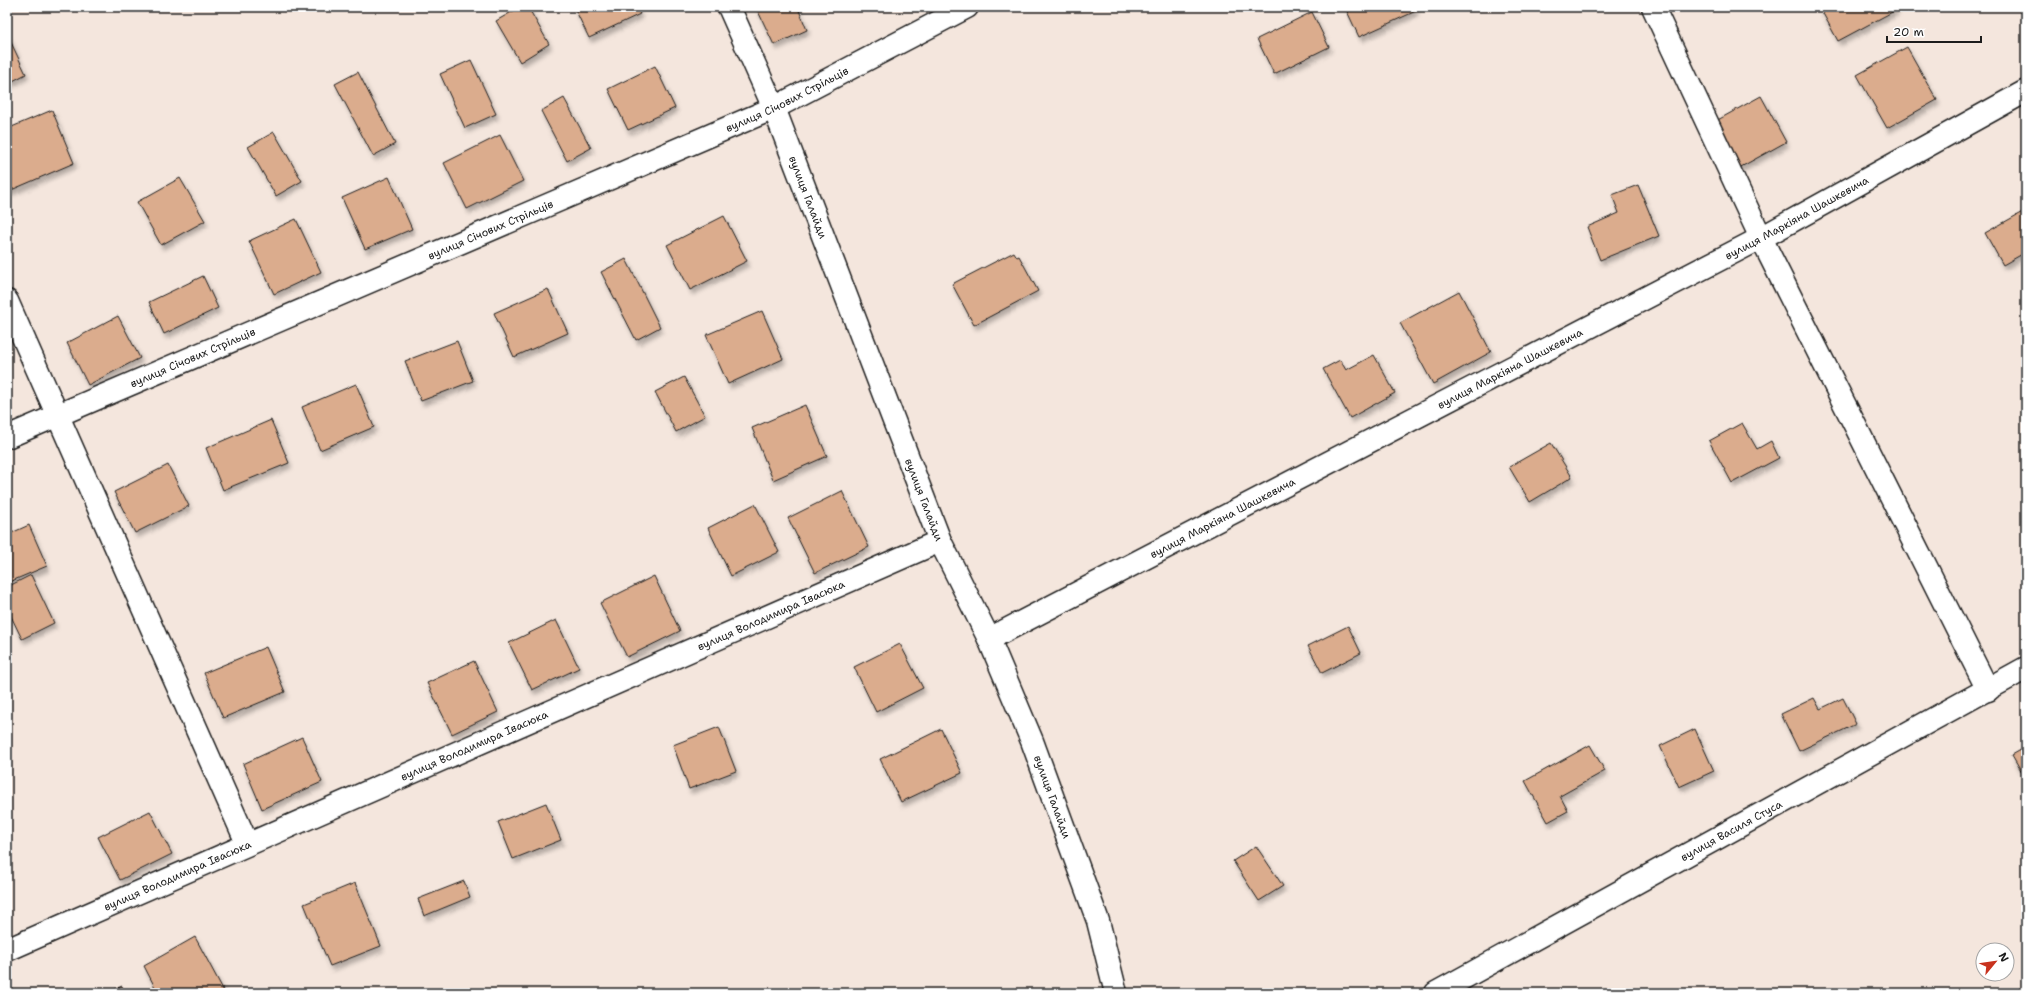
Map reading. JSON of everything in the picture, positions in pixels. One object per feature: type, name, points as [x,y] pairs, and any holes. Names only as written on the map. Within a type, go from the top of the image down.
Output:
[{"type":"street","name":"вулиця Галайди","points":[[729,7],[774,108],[940,541],[989,639],[1032,740],[1095,914],[1116,993]]},
{"type":"street","name":"вулиця Січових Стрільців","points":[[7,437],[774,108],[967,7]]},
{"type":"street","points":[[1653,7],[1761,238],[1988,690]]},
{"type":"street","name":"вулиця Маркіяна Шашкевича","points":[[989,639],[1761,238],[2026,91]]},
{"type":"street","points":[[7,301],[56,415],[247,843]]},
{"type":"street","name":"вулиця Володимира Івасюка","points":[[7,950],[247,843],[940,541]]},
{"type":"street","name":"вулиця Василя Стуса","points":[[1436,993],[2026,668]]},
{"type":"building","points":[[520,7],[528,7],[549,44],[520,62],[496,21]]},
{"type":"building","points":[[574,7],[636,7],[640,14],[589,38]]},
{"type":"building","points":[[756,7],[800,7],[798,8],[807,30],[774,45]]},
{"type":"building","points":[[1345,7],[1414,7],[1416,11],[1359,37]]},
{"type":"building","points":[[1895,7],[1896,10],[1838,41],[1820,8]]},
{"type":"building","points":[[1312,12],[1329,47],[1274,74],[1257,39]]},
{"type":"building","points":[[7,34],[26,74],[7,84]]},
{"type":"building","points":[[1907,47],[1937,100],[1887,128],[1857,75]]},
{"type":"building","points":[[471,60],[496,114],[465,128],[440,74]]},
{"type":"building","points":[[655,66],[675,108],[628,130],[608,89]]},
{"type":"building","points":[[358,72],[395,144],[373,156],[335,84]]},
{"type":"building","points":[[1761,96],[1786,142],[1739,168],[1714,122]]},
{"type":"building","points":[[564,98],[591,148],[567,161],[541,111]]},
{"type":"building","points":[[52,110],[74,163],[9,191],[7,186],[7,129]]},
{"type":"building","points":[[274,132],[302,181],[276,196],[248,147]]},
{"type":"building","points":[[500,135],[523,181],[467,209],[444,163]]},
{"type":"building","points":[[389,177],[412,229],[365,249],[342,198]]},
{"type":"building","points":[[180,178],[205,221],[161,245],[137,202]]},
{"type":"building","points":[[1638,185],[1659,236],[1600,260],[1587,227],[1619,213],[1612,195]]},
{"type":"building","points":[[2026,210],[2026,252],[2003,265],[1985,233]]},
{"type":"building","points":[[724,216],[747,261],[690,290],[667,245]]},
{"type":"building","points":[[296,219],[321,272],[274,294],[249,241]]},
{"type":"building","points":[[1014,252],[1017,257],[1019,256],[1038,291],[974,325],[952,284]]},
{"type":"building","points":[[626,259],[660,327],[636,340],[601,272]]},
{"type":"building","points":[[203,276],[218,308],[164,334],[149,302]]},
{"type":"building","points":[[548,289],[568,333],[514,357],[494,313]]},
{"type":"building","points":[[1459,291],[1491,352],[1433,384],[1400,323]]},
{"type":"building","points":[[762,311],[783,359],[728,384],[706,335]]},
{"type":"building","points":[[118,316],[140,358],[88,385],[67,343]]},
{"type":"building","points":[[457,341],[473,381],[421,401],[405,361]]},
{"type":"building","points":[[1374,355],[1395,393],[1350,418],[1323,369],[1340,360],[1346,370]]},
{"type":"building","points":[[684,377],[705,416],[676,432],[655,392]]},
{"type":"building","points":[[356,384],[374,427],[320,450],[302,407]]},
{"type":"building","points":[[805,405],[827,456],[773,480],[752,428]]},
{"type":"building","points":[[271,420],[289,463],[223,490],[206,448]]},
{"type":"building","points":[[1742,423],[1757,449],[1771,441],[1779,458],[1732,483],[1709,441]]},
{"type":"building","points":[[1551,443],[1572,477],[1530,502],[1509,467]]},
{"type":"building","points":[[168,465],[189,506],[135,533],[114,492]]},
{"type":"building","points":[[842,491],[869,547],[815,573],[788,518]]},
{"type":"building","points":[[755,504],[779,552],[731,576],[708,528]]},
{"type":"building","points":[[29,525],[47,566],[7,583],[7,535]]},
{"type":"building","points":[[31,575],[54,623],[22,639],[7,608],[7,587]]},
{"type":"building","points":[[654,576],[680,631],[627,657],[600,603]]},
{"type":"building","points":[[556,620],[579,668],[532,690],[509,643]]},
{"type":"building","points":[[1348,626],[1361,653],[1322,673],[1308,646]]},
{"type":"building","points":[[900,644],[923,688],[876,712],[854,667]]},
{"type":"building","points":[[266,647],[285,692],[223,718],[204,673]]},
{"type":"building","points":[[474,661],[498,712],[452,734],[427,683]]},
{"type":"building","points":[[1814,698],[1820,709],[1843,698],[1856,724],[1799,751],[1781,714]]},
{"type":"building","points":[[719,727],[736,771],[689,789],[673,745]]},
{"type":"building","points":[[941,729],[962,773],[901,802],[880,759]]},
{"type":"building","points":[[1695,729],[1714,771],[1679,787],[1660,746]]},
{"type":"building","points":[[302,737],[322,782],[262,809],[243,764]]},
{"type":"building","points":[[1590,745],[1605,771],[1560,796],[1568,811],[1548,822],[1525,781]]},
{"type":"building","points":[[2026,747],[2026,779],[2012,755]]},
{"type":"building","points":[[546,803],[561,840],[513,859],[498,822]]},
{"type":"building","points":[[150,811],[172,854],[120,880],[98,837]]},
{"type":"building","points":[[1256,846],[1283,886],[1259,901],[1233,861]]},
{"type":"building","points":[[464,881],[470,897],[424,916],[418,899]]},
{"type":"building","points":[[355,883],[381,946],[330,966],[304,904]]},
{"type":"building","points":[[195,937],[225,993],[158,993],[144,966]]},
{"type":"building","points":[[122,986],[125,993],[107,993]]}]
